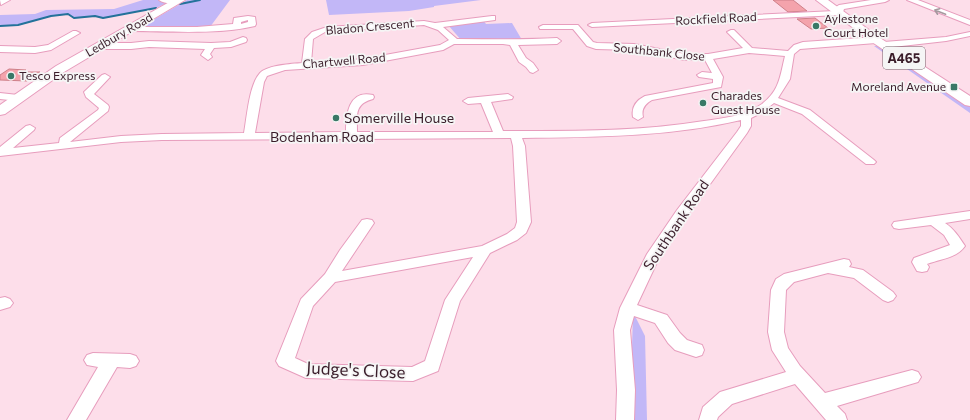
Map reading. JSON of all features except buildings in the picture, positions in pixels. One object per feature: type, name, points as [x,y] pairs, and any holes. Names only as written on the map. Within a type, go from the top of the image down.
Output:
[{"type":"highway","name":"A465","points":[[824,2],[880,43],[970,102]]},
{"type":"highway","name":"Ledbury Road","points":[[0,111],[60,69],[171,3]]},
{"type":"street","points":[[839,13],[840,8],[850,5],[885,0]]},
{"type":"street","points":[[911,0],[970,23]]},
{"type":"street","points":[[824,2],[850,5]]},
{"type":"street","name":"Rockfield Road","points":[[592,25],[839,13]]},
{"type":"street","name":"Bladon Crescent","points":[[306,65],[309,39],[311,35],[318,32],[411,23],[437,25],[492,18]]},
{"type":"street","points":[[437,25],[451,37],[453,40],[452,42]]},
{"type":"street","points":[[129,29],[197,29],[237,26]]},
{"type":"street","name":"Southbank Close","points":[[543,27],[575,27],[588,46],[629,46],[685,57],[708,57],[749,50],[790,54]]},
{"type":"street","points":[[731,32],[749,50]]},
{"type":"street","points":[[0,49],[35,50],[51,47],[76,34]]},
{"type":"street","points":[[746,117],[762,109],[772,99],[786,78],[790,54],[795,47],[803,45],[880,43],[946,39],[970,34]]},
{"type":"street","points":[[174,46],[183,39]]},
{"type":"street","points":[[98,46],[131,46],[149,44],[211,46],[231,44],[243,40]]},
{"type":"street","name":"Chartwell Road","points":[[249,137],[261,79],[264,74],[277,69],[306,65],[363,62],[443,47],[452,42],[503,41],[513,43],[557,41]]},
{"type":"street","points":[[513,43],[522,60],[530,65],[532,70]]},
{"type":"street","points":[[123,53],[131,46]]},
{"type":"street","points":[[208,57],[205,55],[211,46]]},
{"type":"street","points":[[638,117],[638,107],[645,99],[718,85],[718,77],[708,57]]},
{"type":"street","name":"Southbank Close","points":[[702,75],[718,77]]},
{"type":"street","points":[[65,146],[64,140],[103,111],[104,107],[89,95],[89,92],[105,77]]},
{"type":"street","points":[[0,96],[18,98]]},
{"type":"street","points":[[352,137],[354,104],[359,100],[369,97]]},
{"type":"street","points":[[468,101],[508,97]]},
{"type":"street","points":[[772,99],[806,112],[870,162]]},
{"type":"street","points":[[485,100],[500,134]]},
{"type":"street","name":"Bodenham Road","points":[[0,153],[121,139],[612,134],[670,130],[746,117]]},
{"type":"street","name":"Southbank Road","points":[[625,420],[626,390],[622,330],[628,308],[652,257],[682,213],[742,133],[746,126],[746,117]]},
{"type":"street","points":[[724,121],[742,133]]},
{"type":"street","points":[[0,153],[30,128]]},
{"type":"street","points":[[330,278],[485,250],[512,237],[521,230],[524,222],[515,218],[512,162],[519,158],[519,146],[516,134]]},
{"type":"street","points":[[899,225],[970,215]]},
{"type":"street","points":[[922,267],[919,262],[926,258],[953,251],[958,246],[949,232],[933,220]]},
{"type":"street","points":[[330,278],[345,253],[367,223]]},
{"type":"street","name":"Judge's Close","points":[[330,278],[306,303],[285,361],[306,371],[413,374],[432,366],[453,300],[485,250]]},
{"type":"street","points":[[836,266],[839,281]]},
{"type":"street","points":[[838,420],[798,376],[779,348],[777,339],[778,288],[782,281],[789,278],[836,266],[858,274],[888,296]]},
{"type":"street","points":[[628,308],[660,319],[681,345],[696,350]]},
{"type":"street","points":[[93,360],[130,361]]},
{"type":"street","points":[[76,420],[112,360]]},
{"type":"street","points":[[708,420],[710,413],[726,398],[798,376]]},
{"type":"street","points":[[822,402],[912,377]]},
{"type":"shaded area","points":[[143,0],[173,0],[156,8],[103,18],[95,16],[74,18],[68,14],[51,16],[18,25],[0,26],[0,15],[35,14],[46,10],[114,9]]},
{"type":"shaded area","points":[[187,0],[230,0],[210,27],[141,27]]},
{"type":"shaded area","points":[[326,0],[481,0],[409,11],[329,15]]},
{"type":"shaded area","points":[[483,20],[486,24],[512,23],[522,40],[462,41],[448,25]]},
{"type":"shaded area","points":[[874,46],[880,46],[970,107],[970,113]]},
{"type":"shaded area","points":[[633,312],[645,336],[647,420],[630,420]]},
{"type":"waterway","points":[[180,4],[200,0]]},
{"type":"waterway","points":[[0,26],[18,25],[51,16],[68,14],[74,18],[95,16],[103,18],[156,8]]},
{"type":"place","name":"Aylestone Court Hotel","points":[[816,26]]},
{"type":"place","name":"Tesco Express","points":[[11,76]]},
{"type":"place","name":"Moreland Avenue","points":[[954,87]]},
{"type":"place","name":"Charades Guest House","points":[[703,103]]},
{"type":"place","name":"Somerville House","points":[[336,118]]}]
